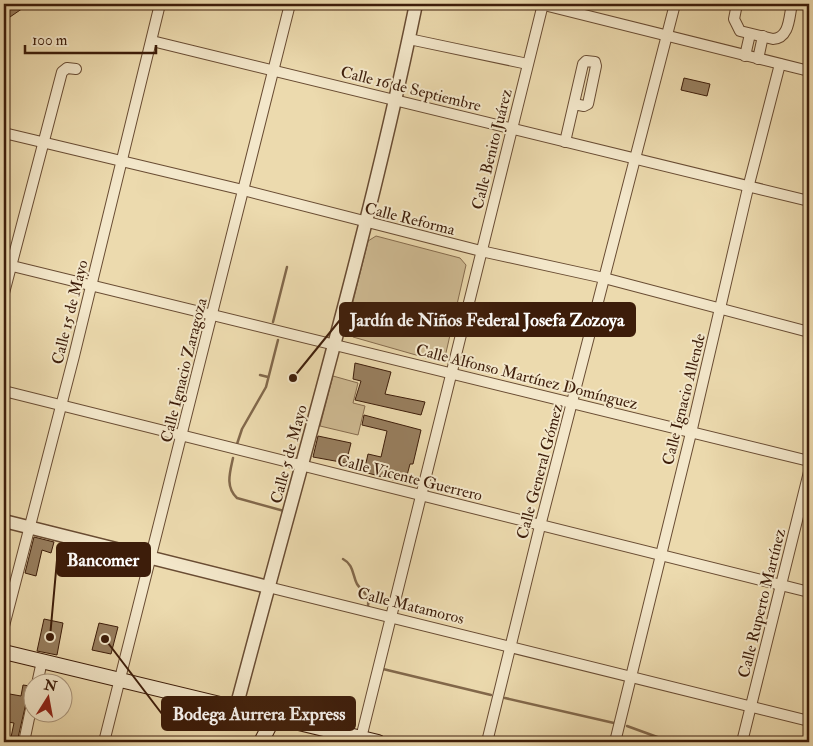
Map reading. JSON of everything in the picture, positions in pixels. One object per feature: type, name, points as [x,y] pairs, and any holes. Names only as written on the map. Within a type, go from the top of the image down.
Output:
[{"type":"main road","points":[[4,652],[378,742]]},
{"type":"main road","points":[[260,742],[274,717]]},
{"type":"street","name":"Calle 15 de Mayo","points":[[4,626],[123,161],[160,4]]},
{"type":"street","name":"Calle Ignacio Zaragoza","points":[[104,742],[118,679],[182,437],[290,4]]},
{"type":"street","name":"Calle 5 de Mayo","points":[[236,708],[303,465],[334,344],[395,100],[416,4]]},
{"type":"street","points":[[542,4],[667,37],[809,71]]},
{"type":"street","name":"Calle Benito Juárez","points":[[361,738],[542,4]]},
{"type":"street","name":"Calle General Gómez","points":[[487,742],[540,526],[675,4]]},
{"type":"street","points":[[737,4],[735,25],[740,31],[774,39],[782,37],[786,30],[792,4]]},
{"type":"street","points":[[745,56],[750,34]]},
{"type":"street","points":[[758,59],[762,36]]},
{"type":"street","points":[[409,40],[522,63]]},
{"type":"street","name":"Calle 16 de Septiembre","points":[[152,41],[511,128],[748,188],[809,201]]},
{"type":"street","name":"Calle Ignacio Allende","points":[[615,742],[691,432],[748,188],[780,64]]},
{"type":"street","points":[[4,293],[8,265],[45,142],[62,72],[67,68],[76,69]]},
{"type":"street","points":[[565,142],[574,104]]},
{"type":"street","name":"Calle Reforma","points":[[4,133],[243,190],[364,223],[604,278],[809,332]]},
{"type":"street","name":"Calle Alfonso Martínez Domínguez","points":[[8,265],[809,461]]},
{"type":"street","name":"Calle Vicente Guerrero","points":[[4,392],[809,592]]},
{"type":"street","name":"Calle Ruperto Martínez","points":[[742,742],[809,472]]},
{"type":"street","name":"Calle Matamoros","points":[[4,521],[809,721]]},
{"type":"street","points":[[39,674],[42,661]]},
{"type":"street","points":[[24,742],[28,724]]},
{"type":"shaded area","points":[[376,236],[460,258],[466,265],[445,357],[437,361],[353,337],[347,332],[368,241]]},
{"type":"shaded area","points":[[333,376],[358,383],[353,403],[365,406],[358,435],[320,426]]},
{"type":"building","points":[[4,4],[29,4],[7,19],[4,14]]},
{"type":"building","points":[[684,78],[710,84],[707,96],[681,90]]},
{"type":"building","points":[[355,363],[391,372],[385,394],[425,402],[421,415],[355,400],[361,381],[353,379]]},
{"type":"building","points":[[364,415],[421,430],[413,464],[410,464],[405,483],[364,472],[368,454],[381,457],[387,431],[362,425]]},
{"type":"building","points":[[318,436],[351,443],[346,463],[313,457]]},
{"type":"building","points":[[34,537],[54,542],[51,553],[42,550],[36,576],[25,573]]},
{"type":"building","points":[[44,619],[63,623],[57,655],[37,651]]},
{"type":"building","points":[[99,623],[118,627],[111,654],[92,650]]},
{"type":"building","points":[[22,690],[22,720],[17,742],[10,742],[14,723],[8,722],[9,718],[4,717],[4,693],[21,696]]},
{"type":"waterway","points":[[273,322],[287,267]]},
{"type":"waterway","points":[[237,444],[242,429],[266,387],[278,340]]},
{"type":"waterway","points":[[260,375],[268,377]]},
{"type":"waterway","points":[[233,458],[230,474],[233,494],[237,498],[284,511]]},
{"type":"waterway","points":[[343,559],[349,564],[357,584],[367,596],[368,606]]},
{"type":"waterway","points":[[383,669],[491,695]]},
{"type":"waterway","points":[[505,698],[614,723]]},
{"type":"waterway","points":[[627,726],[671,742]]},
{"type":"place","name":"Jardín de Niños Federal Josefa Zozoya","points":[[293,378]]},
{"type":"place","name":"Bancomer","points":[[50,637]]},
{"type":"place","name":"Bodega Aurrera Express","points":[[105,639]]}]
